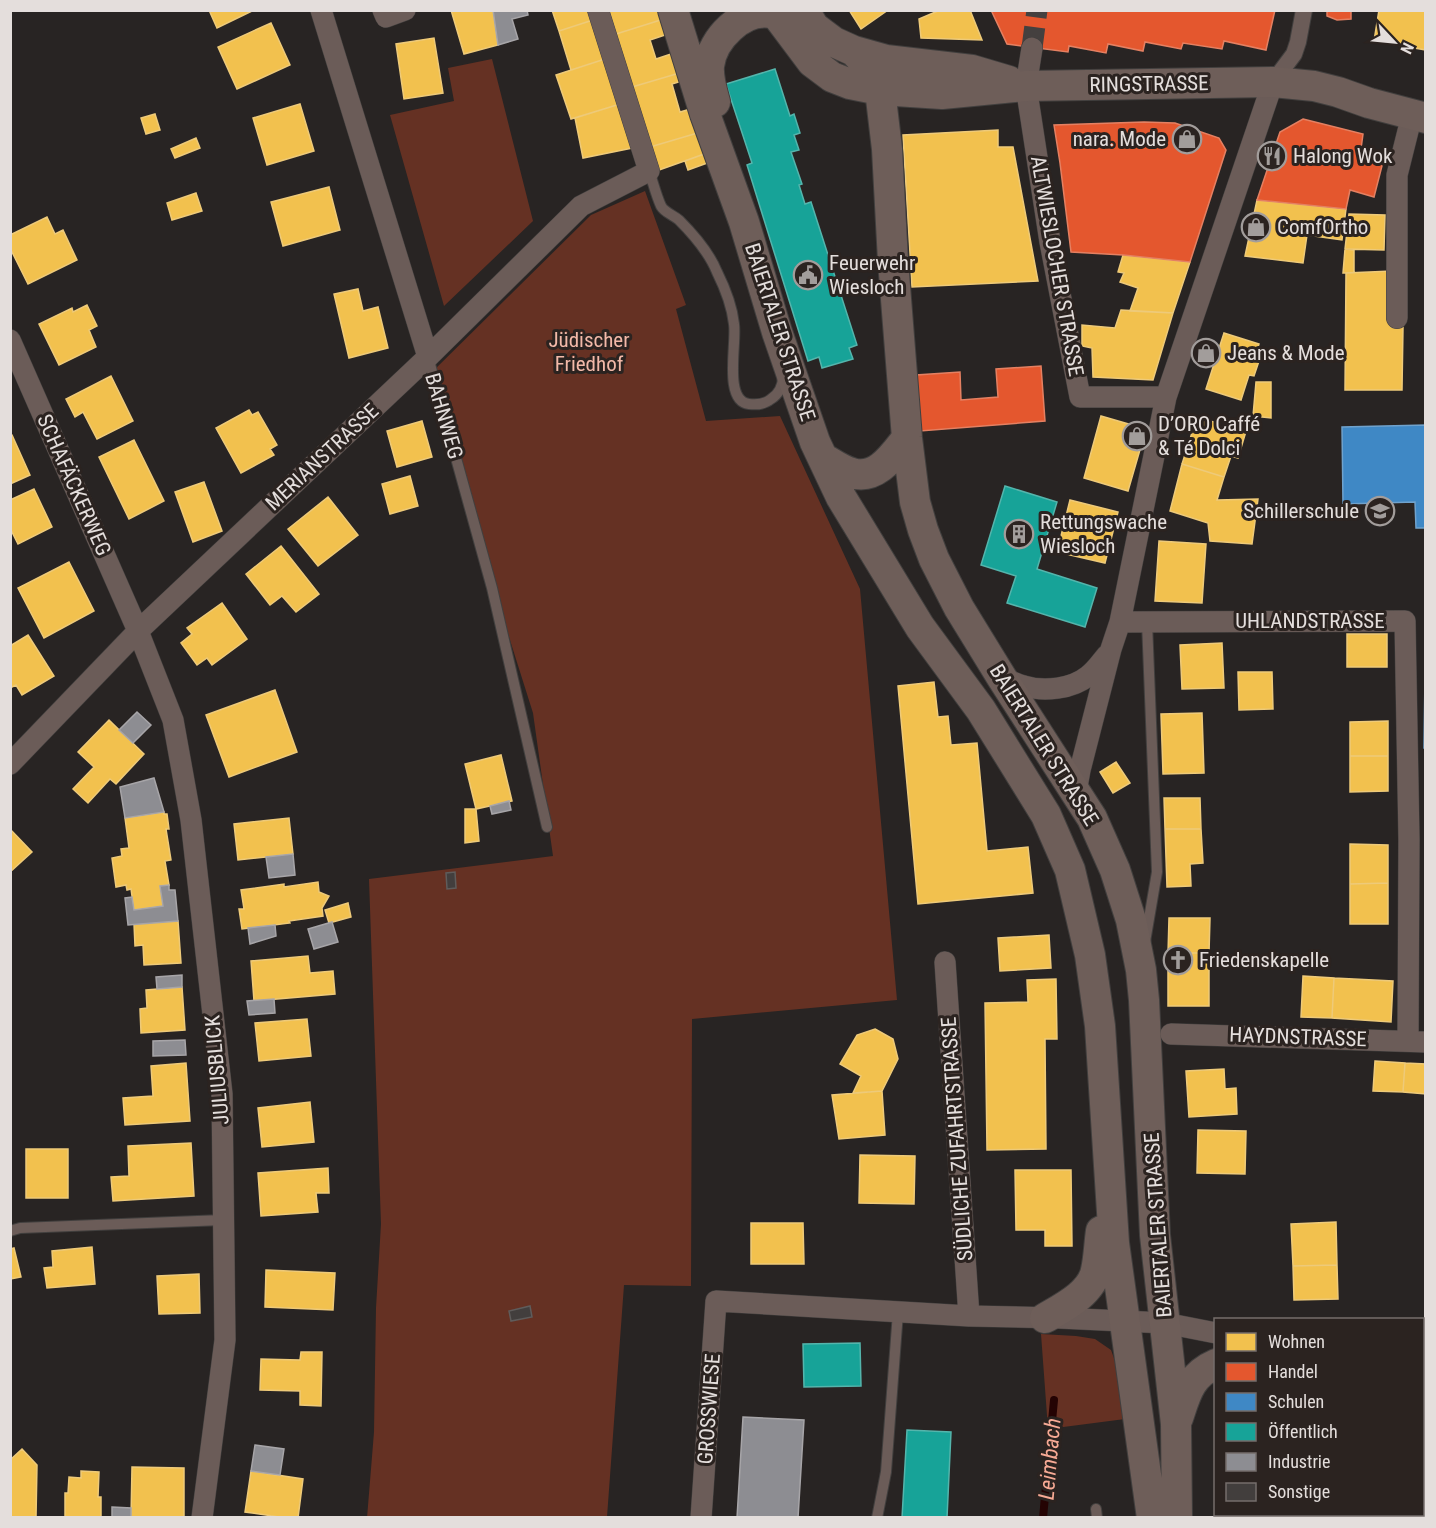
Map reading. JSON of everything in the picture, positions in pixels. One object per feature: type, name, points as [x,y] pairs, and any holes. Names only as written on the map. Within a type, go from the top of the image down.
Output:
[{"type":"main road","points":[[673,10],[705,114],[744,222]]},
{"type":"main road","points":[[744,222],[713,94],[709,66],[717,45],[734,25],[754,15],[769,13],[792,16]]},
{"type":"main road","name":"RINGSTRASSE","points":[[792,16],[834,42],[854,51],[886,60],[972,70],[1026,86]]},
{"type":"main road","name":"RINGSTRASSE","points":[[792,16],[812,62],[841,81],[880,90],[942,94],[1026,86],[1273,82],[1322,88],[1368,104],[1419,116]]},
{"type":"main road","points":[[854,51],[864,62],[880,90]]},
{"type":"main road","name":"BAIERTALER STRASSE","points":[[880,90],[888,149],[893,261],[907,438],[915,502],[923,530],[934,559],[959,608],[1092,818],[1115,870],[1131,920],[1141,970],[1155,1235],[1176,1424],[1177,1518]]},
{"type":"main road","name":"BAIERTALER STRASSE","points":[[744,222],[785,357],[815,442],[841,496],[920,627],[981,710],[1046,815],[1070,870],[1090,955],[1097,1006],[1114,1243],[1152,1518]]},
{"type":"main road","points":[[823,458],[852,474],[865,474],[888,462],[907,438]]},
{"type":"main road","points":[[1045,1318],[1077,1297],[1092,1281],[1096,1272],[1110,1178]]},
{"type":"main road","points":[[1176,1424],[1187,1390],[1207,1367],[1214,1364]]},
{"type":"street","name":"BAHNWEG","points":[[321,10],[428,357]]},
{"type":"street","points":[[383,10],[386,17],[405,10]]},
{"type":"street","points":[[598,10],[649,171]]},
{"type":"street","points":[[1076,792],[1111,649],[1120,622],[1166,397],[1273,82],[1294,54],[1304,10]]},
{"type":"street","points":[[1026,86],[1032,48]]},
{"type":"street","name":"ALTWIESLOCHER STRASSE","points":[[1026,86],[1050,242],[1080,397],[1166,397]]},
{"type":"street","points":[[1397,318],[1397,175],[1419,116]]},
{"type":"street","name":"MERIANSTRASSE","points":[[10,764],[138,631],[428,357],[581,206],[649,171]]},
{"type":"street","name":"SCHAFÄCKERWEG","points":[[10,340],[138,631]]},
{"type":"street","name":"UHLANDSTRASSE","points":[[1120,622],[1405,621],[1409,840],[1417,1041]]},
{"type":"street","name":"JULIUSBLICK","points":[[138,631],[173,720],[191,820],[222,1094],[225,1340],[202,1518]]},
{"type":"street","points":[[1002,678],[1037,689],[1071,685],[1086,678],[1098,668],[1111,649]]},
{"type":"street","name":"SÜDLICHE ZUFAHRTSTRASSE","points":[[945,962],[969,1316]]},
{"type":"street","name":"HAYDNSTRASSE","points":[[1171,1034],[1417,1041]]},
{"type":"street","name":"GROSSWIESE","points":[[701,1518],[716,1301],[898,1312]]},
{"type":"street","points":[[898,1312],[1165,1323],[1214,1333]]},
{"type":"lane","points":[[649,171],[662,208],[695,237],[716,269],[724,287],[735,325],[734,386],[736,396],[745,404],[757,405],[770,401],[783,383],[785,357]]},
{"type":"lane","name":"BAHNWEG","points":[[428,357],[492,588],[547,827]]},
{"type":"lane","points":[[1141,970],[1157,872],[1148,622]]},
{"type":"lane","points":[[10,1231],[20,1228],[223,1220]]},
{"type":"lane","points":[[877,1518],[886,1472],[898,1312]]},
{"type":"green space","points":[[492,59],[533,221],[444,306],[390,115],[454,101],[448,68]]},
{"type":"green space","name":"Jüdischer Friedhof","points":[[645,191],[686,305],[676,309],[706,421],[780,416],[860,589],[897,1000],[692,1019],[691,1286],[624,1285],[607,1517],[367,1518],[374,1432],[376,1308],[381,1224],[369,879],[553,856],[533,713],[427,377],[591,215]]},
{"type":"green space","points":[[1041,1334],[1095,1339],[1111,1350],[1120,1375],[1125,1419],[1048,1429]]},
{"type":"building: Wohnen","points":[[209,10],[254,10],[217,28]]},
{"type":"building: Wohnen","points":[[451,10],[493,10],[498,45],[464,54]]},
{"type":"building: Wohnen","points":[[552,10],[590,10],[593,20],[559,31]]},
{"type":"building: Wohnen","points":[[609,10],[663,10],[667,18],[616,34]]},
{"type":"building: Wohnen","points":[[849,10],[888,10],[861,29]]},
{"type":"building: Wohnen","points":[[940,10],[970,10],[982,40],[921,38],[919,19]]},
{"type":"building: Wohnen","points":[[1379,10],[1426,10],[1426,50],[1374,41]]},
{"type":"building: Wohnen","points":[[667,18],[671,33],[650,40],[656,59],[677,52],[683,72],[632,87],[616,34]]},
{"type":"building: Wohnen","points":[[593,20],[605,59],[571,70],[559,31]]},
{"type":"building: Wohnen","points":[[271,23],[290,65],[237,89],[218,47]]},
{"type":"building: Wohnen","points":[[434,38],[443,93],[404,99],[396,44]]},
{"type":"building: Wohnen","points":[[605,59],[620,104],[571,119],[556,75]]},
{"type":"building: Wohnen","points":[[683,72],[685,80],[672,84],[680,112],[694,108],[701,132],[650,147],[632,87]]},
{"type":"building: Wohnen","points":[[300,104],[314,151],[267,165],[253,118]]},
{"type":"building: Wohnen","points":[[620,104],[633,148],[583,158],[575,118]]},
{"type":"building: Wohnen","points":[[155,114],[160,130],[146,134],[141,118]]},
{"type":"building: Wohnen","points":[[998,130],[998,147],[1013,147],[1038,281],[912,287],[903,135]]},
{"type":"building: Wohnen","points":[[701,132],[707,153],[659,170],[650,147]]},
{"type":"building: Wohnen","points":[[196,138],[200,148],[175,158],[171,149]]},
{"type":"building: Wohnen","points":[[707,153],[710,162],[688,170],[685,161]]},
{"type":"building: Wohnen","points":[[329,187],[340,230],[283,246],[271,202]]},
{"type":"building: Wohnen","points":[[196,193],[202,211],[172,220],[167,203]]},
{"type":"building: Wohnen","points":[[1257,200],[1346,209],[1342,240],[1307,235],[1303,263],[1245,256]]},
{"type":"building: Wohnen","points":[[1349,214],[1385,215],[1384,250],[1345,249]]},
{"type":"building: Wohnen","points":[[47,217],[55,234],[63,230],[77,260],[28,284],[10,248],[10,235]]},
{"type":"building: Wohnen","points":[[1345,249],[1354,250],[1354,273],[1343,273]]},
{"type":"building: Wohnen","points":[[1123,255],[1190,262],[1173,313],[1130,311],[1138,288],[1120,282],[1124,273],[1118,272]]},
{"type":"building: Wohnen","points":[[1392,271],[1391,327],[1403,327],[1402,390],[1345,390],[1346,273]]},
{"type":"building: Wohnen","points":[[358,289],[363,311],[378,307],[388,348],[349,358],[334,294]]},
{"type":"building: Wohnen","points":[[87,305],[97,326],[89,330],[96,347],[59,365],[39,324],[72,308],[73,312]]},
{"type":"building: Wohnen","points":[[1121,310],[1173,313],[1153,380],[1093,377],[1092,348],[1082,346],[1082,325],[1115,328]]},
{"type":"building: Wohnen","points":[[1224,333],[1259,344],[1255,357],[1260,358],[1254,376],[1249,375],[1241,400],[1206,389]]},
{"type":"building: Wohnen","points":[[111,376],[133,421],[97,439],[83,412],[75,417],[66,399]]},
{"type":"building: Wohnen","points":[[1256,382],[1271,382],[1271,418],[1253,416]]},
{"type":"building: Wohnen","points":[[249,410],[252,415],[258,412],[277,445],[270,449],[274,455],[241,473],[216,428]]},
{"type":"building: Wohnen","points":[[1101,416],[1146,429],[1128,491],[1084,478]]},
{"type":"building: Wohnen","points":[[1197,417],[1217,423],[1215,429],[1226,433],[1230,423],[1247,428],[1238,458],[1231,456],[1224,477],[1182,464]]},
{"type":"building: Wohnen","points":[[422,421],[432,457],[397,467],[387,431]]},
{"type":"building: Wohnen","points":[[10,435],[30,475],[10,484]]},
{"type":"building: Wohnen","points":[[134,440],[164,501],[129,519],[99,457]]},
{"type":"building: Wohnen","points":[[1182,464],[1224,477],[1217,500],[1258,499],[1252,544],[1210,541],[1208,523],[1170,511]]},
{"type":"building: Wohnen","points":[[410,476],[418,506],[390,514],[382,484]]},
{"type":"building: Wohnen","points":[[204,482],[222,531],[193,542],[175,492]]},
{"type":"building: Wohnen","points":[[34,489],[52,527],[18,544],[10,528],[10,500]]},
{"type":"building: Wohnen","points":[[328,497],[358,535],[318,566],[288,529]]},
{"type":"building: Wohnen","points":[[1070,500],[1118,512],[1105,563],[1057,552]]},
{"type":"building: Wohnen","points":[[1159,541],[1206,544],[1202,603],[1155,601]]},
{"type":"building: Wohnen","points":[[281,546],[319,594],[296,612],[282,596],[270,605],[246,574]]},
{"type":"building: Wohnen","points":[[69,562],[94,611],[44,638],[18,588]]},
{"type":"building: Wohnen","points":[[222,603],[247,639],[212,665],[207,658],[197,665],[181,643],[192,634],[187,628]]},
{"type":"building: Wohnen","points":[[1347,634],[1387,634],[1387,667],[1347,667]]},
{"type":"building: Wohnen","points":[[28,635],[54,676],[22,695],[16,685],[10,688],[10,646]]},
{"type":"building: Wohnen","points":[[1222,643],[1224,688],[1182,689],[1180,645]]},
{"type":"building: Wohnen","points":[[1238,672],[1272,672],[1273,709],[1239,710]]},
{"type":"building: Wohnen","points":[[934,682],[938,717],[948,716],[951,745],[977,743],[987,851],[1028,847],[1033,893],[918,904],[898,686]]},
{"type":"building: Wohnen","points":[[275,690],[297,752],[229,777],[206,715]]},
{"type":"building: Wohnen","points":[[1202,713],[1204,773],[1163,774],[1161,714]]},
{"type":"building: Wohnen","points":[[109,720],[144,754],[116,784],[110,779],[88,803],[73,789],[94,767],[78,752]]},
{"type":"building: Wohnen","points":[[1388,721],[1388,756],[1350,756],[1350,722]]},
{"type":"building: Wohnen","points":[[501,755],[512,801],[476,809],[465,764]]},
{"type":"building: Wohnen","points":[[1350,756],[1388,756],[1388,791],[1350,792]]},
{"type":"building: Wohnen","points":[[1116,762],[1130,783],[1113,793],[1100,772]]},
{"type":"building: Wohnen","points":[[1164,798],[1200,798],[1201,829],[1165,829]]},
{"type":"building: Wohnen","points":[[465,809],[476,809],[479,841],[465,843]]},
{"type":"building: Wohnen","points":[[164,812],[167,814],[169,829],[166,829],[171,860],[165,861],[169,885],[160,886],[163,906],[134,910],[131,889],[127,890],[126,885],[116,887],[112,858],[122,856],[121,849],[129,848],[125,818]]},
{"type":"building: Wohnen","points":[[289,818],[293,854],[238,860],[234,824]]},
{"type":"building: Wohnen","points":[[10,829],[32,852],[10,872]]},
{"type":"building: Wohnen","points":[[1165,829],[1201,829],[1203,863],[1190,864],[1191,886],[1167,887]]},
{"type":"building: Wohnen","points":[[1350,844],[1388,845],[1388,883],[1350,884]]},
{"type":"building: Wohnen","points":[[318,882],[319,892],[329,896],[322,908],[323,916],[242,929],[239,909],[244,909],[241,890]]},
{"type":"building: Wohnen","points":[[1388,883],[1388,924],[1350,924],[1350,884]]},
{"type":"building: Wohnen","points":[[348,903],[351,917],[329,923],[325,910]]},
{"type":"building: Wohnen","points":[[1169,918],[1210,918],[1209,953],[1168,953]]},
{"type":"building: Wohnen","points":[[178,921],[181,963],[144,965],[143,945],[135,946],[134,924]]},
{"type":"building: Wohnen","points":[[1049,935],[1051,968],[1000,971],[998,938]]},
{"type":"building: Wohnen","points":[[1188,953],[1209,953],[1209,1006],[1168,1006],[1168,967],[1188,967]]},
{"type":"building: Wohnen","points":[[308,956],[310,973],[333,971],[335,994],[254,1001],[251,961]]},
{"type":"building: Wohnen","points":[[1303,976],[1334,978],[1332,1018],[1301,1017]]},
{"type":"building: Wohnen","points":[[1334,978],[1393,981],[1391,1022],[1332,1018]]},
{"type":"building: Wohnen","points":[[1056,979],[1057,1039],[1045,1039],[1046,1149],[987,1150],[985,1003],[1028,1002],[1027,980]]},
{"type":"building: Wohnen","points":[[182,987],[185,1030],[141,1033],[140,1009],[147,1008],[146,990]]},
{"type":"building: Wohnen","points":[[307,1019],[311,1056],[259,1061],[255,1023]]},
{"type":"building: Wohnen","points":[[875,1029],[893,1039],[898,1059],[882,1091],[853,1093],[861,1076],[840,1064],[857,1035]]},
{"type":"building: Wohnen","points":[[1375,1061],[1405,1063],[1403,1092],[1373,1091]]},
{"type":"building: Wohnen","points":[[186,1063],[190,1121],[125,1125],[123,1098],[153,1096],[151,1066]]},
{"type":"building: Wohnen","points":[[1405,1063],[1426,1064],[1426,1094],[1403,1092]]},
{"type":"building: Wohnen","points":[[1224,1069],[1225,1089],[1236,1088],[1237,1114],[1189,1117],[1186,1071]]},
{"type":"building: Wohnen","points":[[882,1091],[885,1135],[839,1139],[832,1095]]},
{"type":"building: Wohnen","points":[[310,1102],[314,1142],[262,1147],[258,1108]]},
{"type":"building: Wohnen","points":[[1198,1130],[1246,1131],[1245,1174],[1197,1173]]},
{"type":"building: Wohnen","points":[[191,1143],[194,1196],[113,1201],[111,1177],[129,1176],[128,1146]]},
{"type":"building: Wohnen","points":[[26,1149],[68,1149],[68,1198],[26,1198]]},
{"type":"building: Wohnen","points":[[860,1155],[915,1156],[914,1204],[859,1203]]},
{"type":"building: Wohnen","points":[[328,1168],[329,1193],[316,1193],[318,1212],[261,1216],[258,1173]]},
{"type":"building: Wohnen","points":[[1015,1170],[1071,1170],[1072,1246],[1045,1246],[1045,1230],[1016,1230]]},
{"type":"building: Wohnen","points":[[1336,1222],[1337,1265],[1293,1266],[1291,1224]]},
{"type":"building: Wohnen","points":[[751,1223],[803,1223],[804,1264],[751,1264]]},
{"type":"building: Wohnen","points":[[92,1247],[95,1284],[47,1288],[44,1268],[53,1267],[52,1251]]},
{"type":"building: Wohnen","points":[[14,1248],[21,1277],[10,1279],[10,1249]]},
{"type":"building: Wohnen","points":[[1337,1265],[1338,1299],[1294,1300],[1293,1266]]},
{"type":"building: Wohnen","points":[[266,1270],[335,1273],[333,1310],[265,1307]]},
{"type":"building: Wohnen","points":[[199,1274],[200,1313],[159,1314],[157,1276]]},
{"type":"building: Wohnen","points":[[301,1352],[322,1352],[321,1406],[300,1405],[300,1391],[260,1390],[261,1359],[300,1360]]},
{"type":"building: Wohnen","points":[[22,1449],[37,1465],[36,1518],[10,1518],[10,1460]]},
{"type":"building: Wohnen","points":[[132,1467],[184,1468],[184,1518],[131,1518]]},
{"type":"building: Wohnen","points":[[81,1471],[99,1472],[98,1497],[101,1497],[101,1518],[65,1518],[65,1493],[68,1493],[69,1477],[81,1478]]},
{"type":"building: Wohnen","points":[[251,1471],[303,1479],[298,1518],[245,1512]]},
{"type":"building: Handel","points":[[991,10],[1275,10],[1266,50],[1224,41],[1222,49],[1183,43],[1181,49],[1145,42],[1143,51],[1108,44],[1106,53],[1069,46],[1068,52],[1007,44]]},
{"type":"building: Handel","points":[[1327,10],[1351,10],[1351,19],[1337,20],[1327,16]]},
{"type":"building: Handel","points":[[1303,119],[1363,134],[1361,149],[1384,158],[1374,197],[1350,190],[1346,209],[1257,200],[1280,132]]},
{"type":"building: Handel","points":[[1175,123],[1219,138],[1226,150],[1190,262],[1071,252],[1054,125]]},
{"type":"building: Handel","points":[[1041,366],[1045,421],[920,431],[916,375],[960,372],[961,400],[998,397],[996,369]]},
{"type":"building: Schulen","points":[[1426,425],[1426,528],[1416,528],[1415,502],[1343,504],[1342,427]]},
{"type":"building: Schulen","points":[[1426,603],[1426,748],[1424,748]]},
{"type":"building: Öffentlich","name":"Feuerwehr Wiesloch","points":[[775,69],[790,116],[794,114],[800,133],[794,135],[799,150],[791,152],[802,184],[799,185],[805,204],[811,202],[857,345],[849,348],[853,359],[822,368],[819,357],[808,361],[747,165],[752,163],[726,84]]},
{"type":"building: Öffentlich","name":"Rettungswache Wiesloch","points":[[1005,486],[1057,502],[1037,569],[1097,588],[1085,627],[1007,603],[1016,576],[981,565]]},
{"type":"building: Öffentlich","name":"Friedenskapelle","points":[[1168,953],[1188,953],[1188,967],[1168,967]]},
{"type":"building: Öffentlich","points":[[860,1343],[861,1386],[804,1387],[803,1344]]},
{"type":"building: Öffentlich","points":[[907,1430],[951,1432],[947,1518],[902,1518]]},
{"type":"building: Industrie","points":[[493,10],[527,10],[528,15],[512,19],[518,39],[498,45]]},
{"type":"building: Industrie","points":[[137,712],[151,725],[133,743],[119,730]]},
{"type":"building: Industrie","points":[[154,778],[164,812],[125,818],[120,787]]},
{"type":"building: Industrie","points":[[509,801],[511,810],[492,814],[490,806]]},
{"type":"building: Industrie","points":[[293,854],[295,875],[269,878],[266,857]]},
{"type":"building: Industrie","points":[[169,885],[169,890],[175,890],[178,921],[128,925],[125,898],[132,897],[134,910],[163,906],[160,886]]},
{"type":"building: Industrie","points":[[332,922],[338,942],[314,949],[308,929]]},
{"type":"building: Industrie","points":[[275,925],[276,936],[250,944],[248,928]]},
{"type":"building: Industrie","points":[[182,975],[182,987],[157,989],[156,977]]},
{"type":"building: Industrie","points":[[274,999],[275,1013],[249,1015],[247,1001]]},
{"type":"building: Industrie","points":[[185,1040],[186,1055],[153,1056],[153,1041]]},
{"type":"building: Industrie","points":[[743,1417],[804,1420],[798,1518],[737,1518]]},
{"type":"building: Industrie","points":[[255,1445],[284,1449],[280,1475],[251,1471]]},
{"type":"building: Industrie","points":[[112,1507],[131,1508],[131,1518],[112,1518]]},
{"type":"building: Sonstige","points":[[455,872],[456,888],[447,889],[446,873]]},
{"type":"building: Sonstige","points":[[530,1306],[532,1317],[511,1321],[509,1311]]},
{"type":"waterway","name":"Leimbach","points":[[1043,1518],[1054,1400]]},
{"type":"tunnel","points":[[1032,48],[1037,10]]},
{"type":"place","name":"nara. Mode","points":[[1187,139]]},
{"type":"place","name":"Halong Wok","points":[[1272,156]]},
{"type":"place","name":"ComfOrtho","points":[[1256,227]]},
{"type":"place","name":"Feuerwehr Wiesloch","points":[[808,275]]},
{"type":"place","name":"Jeans & Mode","points":[[1206,353]]},
{"type":"place","name":"D’ORO Caffé & Té Dolci","points":[[1137,436]]},
{"type":"place","name":"Schillerschule","points":[[1380,511]]},
{"type":"place","name":"Rettungswache Wiesloch","points":[[1019,534]]},
{"type":"place","name":"Friedenskapelle","points":[[1178,960]]}]
